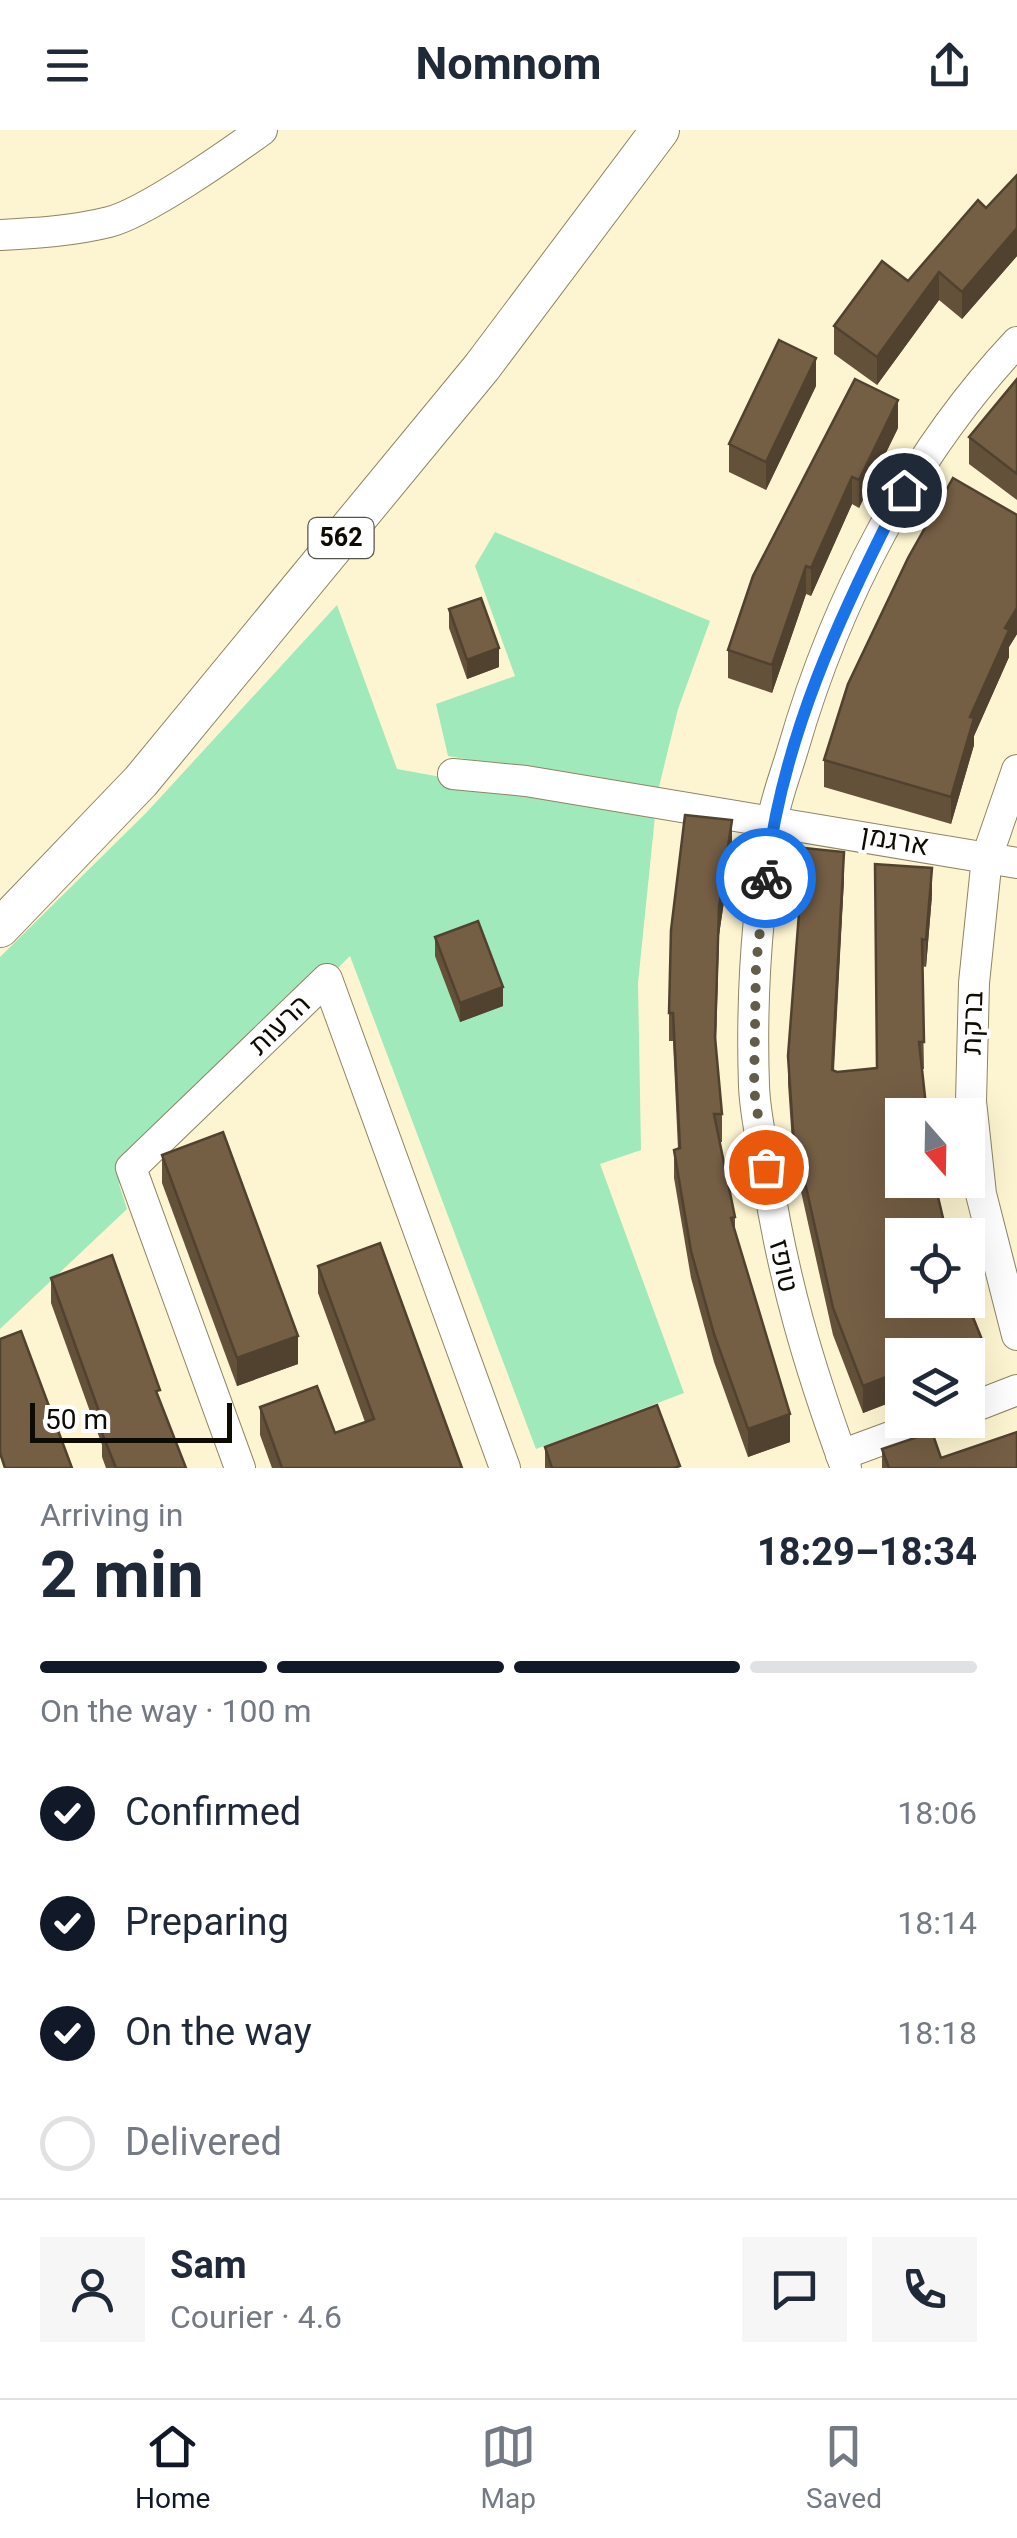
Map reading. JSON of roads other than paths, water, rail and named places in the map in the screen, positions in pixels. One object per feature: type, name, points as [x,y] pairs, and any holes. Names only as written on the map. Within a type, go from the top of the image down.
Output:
[{"type":"main road","name":"562","points":[[0,928],[154,765],[482,367],[660,130]]},
{"type":"street","points":[[0,235],[64,231],[113,221],[225,157],[262,130]]},
{"type":"street","name":"טופז","points":[[843,1462],[801,1344],[778,1244],[754,1090],[756,965],[772,820],[805,708],[868,560],[904,490],[978,384],[1017,342]]},
{"type":"street","name":"ברקת","points":[[1017,770],[1002,860],[974,983],[971,1101],[980,1194],[1017,1336]]},
{"type":"street","name":"ארגמן","points":[[453,774],[480,774],[1002,860]]},
{"type":"street","name":"הרעות","points":[[240,1468],[131,1168],[327,980],[504,1468]]},
{"type":"street","points":[[985,1402],[1017,1390]]},
{"type":"street","points":[[843,1462],[896,1438]]}]
